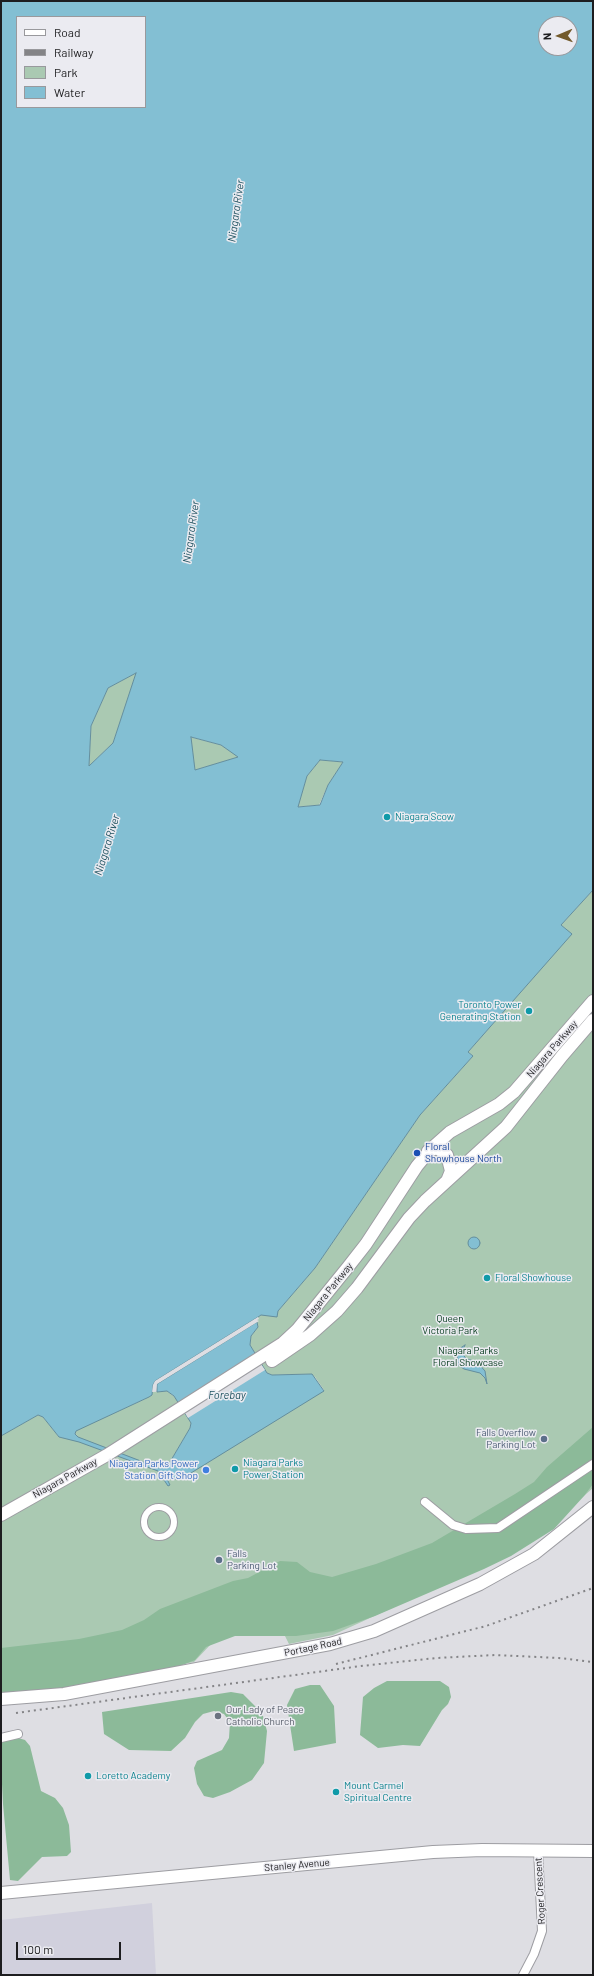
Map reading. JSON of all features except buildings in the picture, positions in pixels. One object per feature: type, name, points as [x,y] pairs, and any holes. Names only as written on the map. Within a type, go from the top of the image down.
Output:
[{"type":"main road","name":"Niagara Parkway","points":[[262,1362],[291,1336],[348,1267],[428,1151],[450,1132],[499,1104],[514,1092],[593,1001]]},
{"type":"main road","name":"Niagara Parkway","points":[[1,1524],[262,1362],[310,1335],[337,1311],[357,1288],[409,1218],[506,1127],[562,1056],[593,1020]]},
{"type":"main road","points":[[428,1151],[437,1148],[447,1155],[451,1170],[447,1181]]},
{"type":"main road","name":"Niagara Parkway","points":[[1,1515],[116,1454]]},
{"type":"main road","name":"Portage Road","points":[[1,1700],[80,1691],[330,1644],[374,1631],[480,1584],[534,1554],[593,1507]]},
{"type":"main road","name":"Stanley Avenue","points":[[1,1893],[433,1852],[538,1850],[593,1851]]},
{"type":"street","points":[[425,1502],[453,1525],[466,1529],[498,1528],[593,1464]]},
{"type":"street","points":[[159,1507],[164,1508],[172,1514],[174,1524],[173,1528],[166,1536],[157,1537],[148,1532],[144,1523],[146,1515],[150,1510],[159,1507]]},
{"type":"street","points":[[1,1738],[18,1734]]},
{"type":"street","name":"Roger Crescent","points":[[523,1975],[534,1954],[542,1932],[538,1850]]},
{"type":"shaded area","points":[[152,1903],[156,1975],[1,1975],[1,1920]]},
{"type":"green space","points":[[137,672],[113,743],[89,766],[91,726],[108,688]]},
{"type":"green space","points":[[190,737],[221,745],[239,757],[195,770]]},
{"type":"green space","points":[[320,760],[343,762],[328,785],[319,805],[297,807],[307,776]]},
{"type":"green space","name":"Queen Victoria Park","points":[[593,890],[593,1488],[538,1536],[457,1578],[333,1635],[289,1644],[283,1632],[236,1634],[212,1643],[194,1662],[63,1686],[1,1691],[1,1436],[38,1415],[43,1417],[59,1437],[75,1440],[78,1437],[75,1433],[77,1429],[145,1399],[152,1392],[167,1391],[176,1398],[191,1423],[190,1428],[167,1467],[181,1474],[324,1390],[315,1377],[310,1374],[272,1375],[267,1373],[250,1345],[251,1336],[258,1327],[255,1319],[261,1315],[278,1311],[315,1268],[420,1115],[473,1056],[468,1052],[571,934],[561,925]]},
{"type":"green space","points":[[593,1427],[593,1484],[584,1496],[554,1529],[511,1556],[484,1569],[375,1616],[333,1631],[296,1636],[235,1636],[206,1647],[195,1660],[147,1679],[44,1695],[1,1694],[1,1648],[79,1639],[122,1630],[144,1620],[160,1609],[233,1581],[248,1578],[280,1561],[297,1562],[310,1572],[332,1577],[376,1564],[432,1543],[515,1494],[534,1482],[547,1467]]},
{"type":"green space","points":[[387,1681],[440,1681],[449,1687],[451,1697],[448,1704],[442,1710],[420,1746],[403,1745],[378,1748],[360,1735],[363,1697],[374,1688]]},
{"type":"green space","points":[[310,1685],[320,1685],[334,1706],[336,1743],[294,1751],[287,1705],[295,1689]]},
{"type":"green space","points":[[231,1692],[243,1694],[263,1716],[267,1731],[264,1763],[252,1780],[230,1792],[213,1798],[204,1796],[197,1784],[194,1768],[197,1761],[222,1750],[229,1738],[230,1722],[224,1714],[214,1711],[203,1714],[195,1722],[185,1738],[171,1751],[129,1750],[104,1734],[102,1712]]},
{"type":"green space","points":[[18,1738],[25,1740],[30,1746],[41,1791],[55,1798],[63,1808],[69,1825],[71,1852],[67,1856],[42,1857],[18,1881],[10,1880],[3,1804],[1,1740]]},
{"type":"water","points":[[1,1],[593,1],[593,890],[561,925],[572,934],[468,1052],[473,1056],[420,1115],[315,1268],[278,1311],[277,1317],[261,1315],[155,1381],[152,1395],[149,1397],[76,1431],[75,1434],[78,1437],[159,1468],[167,1467],[190,1428],[191,1423],[174,1396],[167,1391],[157,1392],[157,1384],[257,1322],[258,1327],[251,1336],[250,1345],[267,1373],[272,1375],[312,1374],[324,1391],[191,1473],[178,1479],[167,1479],[170,1485],[168,1486],[158,1471],[79,1442],[59,1437],[43,1417],[38,1415],[1,1436]],"holes":[[[136,673],[113,743],[89,766],[91,726],[108,688]],[[191,737],[221,745],[238,757],[195,770]],[[320,760],[343,762],[328,785],[320,805],[298,807],[307,776]]]},
{"type":"water","points":[[474,1237],[478,1239],[480,1243],[478,1247],[474,1249],[470,1247],[468,1243],[470,1239]]},
{"type":"water","points":[[465,1345],[463,1350],[464,1356],[467,1359],[477,1362],[485,1371],[487,1384],[485,1378],[480,1373],[464,1369],[458,1365],[457,1354],[459,1349]]},
{"type":"pier","points":[[258,1317],[259,1319],[257,1320],[259,1321],[157,1384],[156,1391],[152,1392],[155,1381]]},
{"type":"pier","points":[[255,1355],[265,1370],[188,1418],[179,1403]]},
{"type":"railway","points":[[336,1664],[486,1626],[593,1588]]},
{"type":"railway","points":[[16,1713],[361,1666],[436,1658],[495,1655],[559,1658],[593,1662]]},
{"type":"place","name":"Niagara Scow","points":[[387,817]]},
{"type":"place","name":"Toronto Power Generating Station","points":[[529,1011]]},
{"type":"place","name":"Floral Showhouse North","points":[[417,1153]]},
{"type":"place","name":"Floral Showhouse","points":[[487,1278]]},
{"type":"place","name":"Falls Overflow Parking Lot","points":[[544,1439]]},
{"type":"place","name":"Niagara Parks Power Station","points":[[235,1469]]},
{"type":"place","name":"Niagara Parks Power Station Gift Shop","points":[[206,1470]]},
{"type":"place","name":"Falls Parking Lot","points":[[219,1560]]},
{"type":"place","name":"Our Lady of Peace Catholic Church","points":[[218,1716]]},
{"type":"place","name":"Loretto Academy","points":[[88,1776]]},
{"type":"place","name":"Mount Carmel Spiritual Centre","points":[[336,1792]]},
{"type":"water label","name":"Niagara River","points":[[236,211]]},
{"type":"water label","name":"Niagara River","points":[[191,532]]},
{"type":"water label","name":"Niagara River","points":[[107,845]]},
{"type":"water label","name":"Forebay","points":[[227,1395]]},
{"type":"park label","name":"Niagara Parks Floral Showcase","points":[[468,1356]]}]
